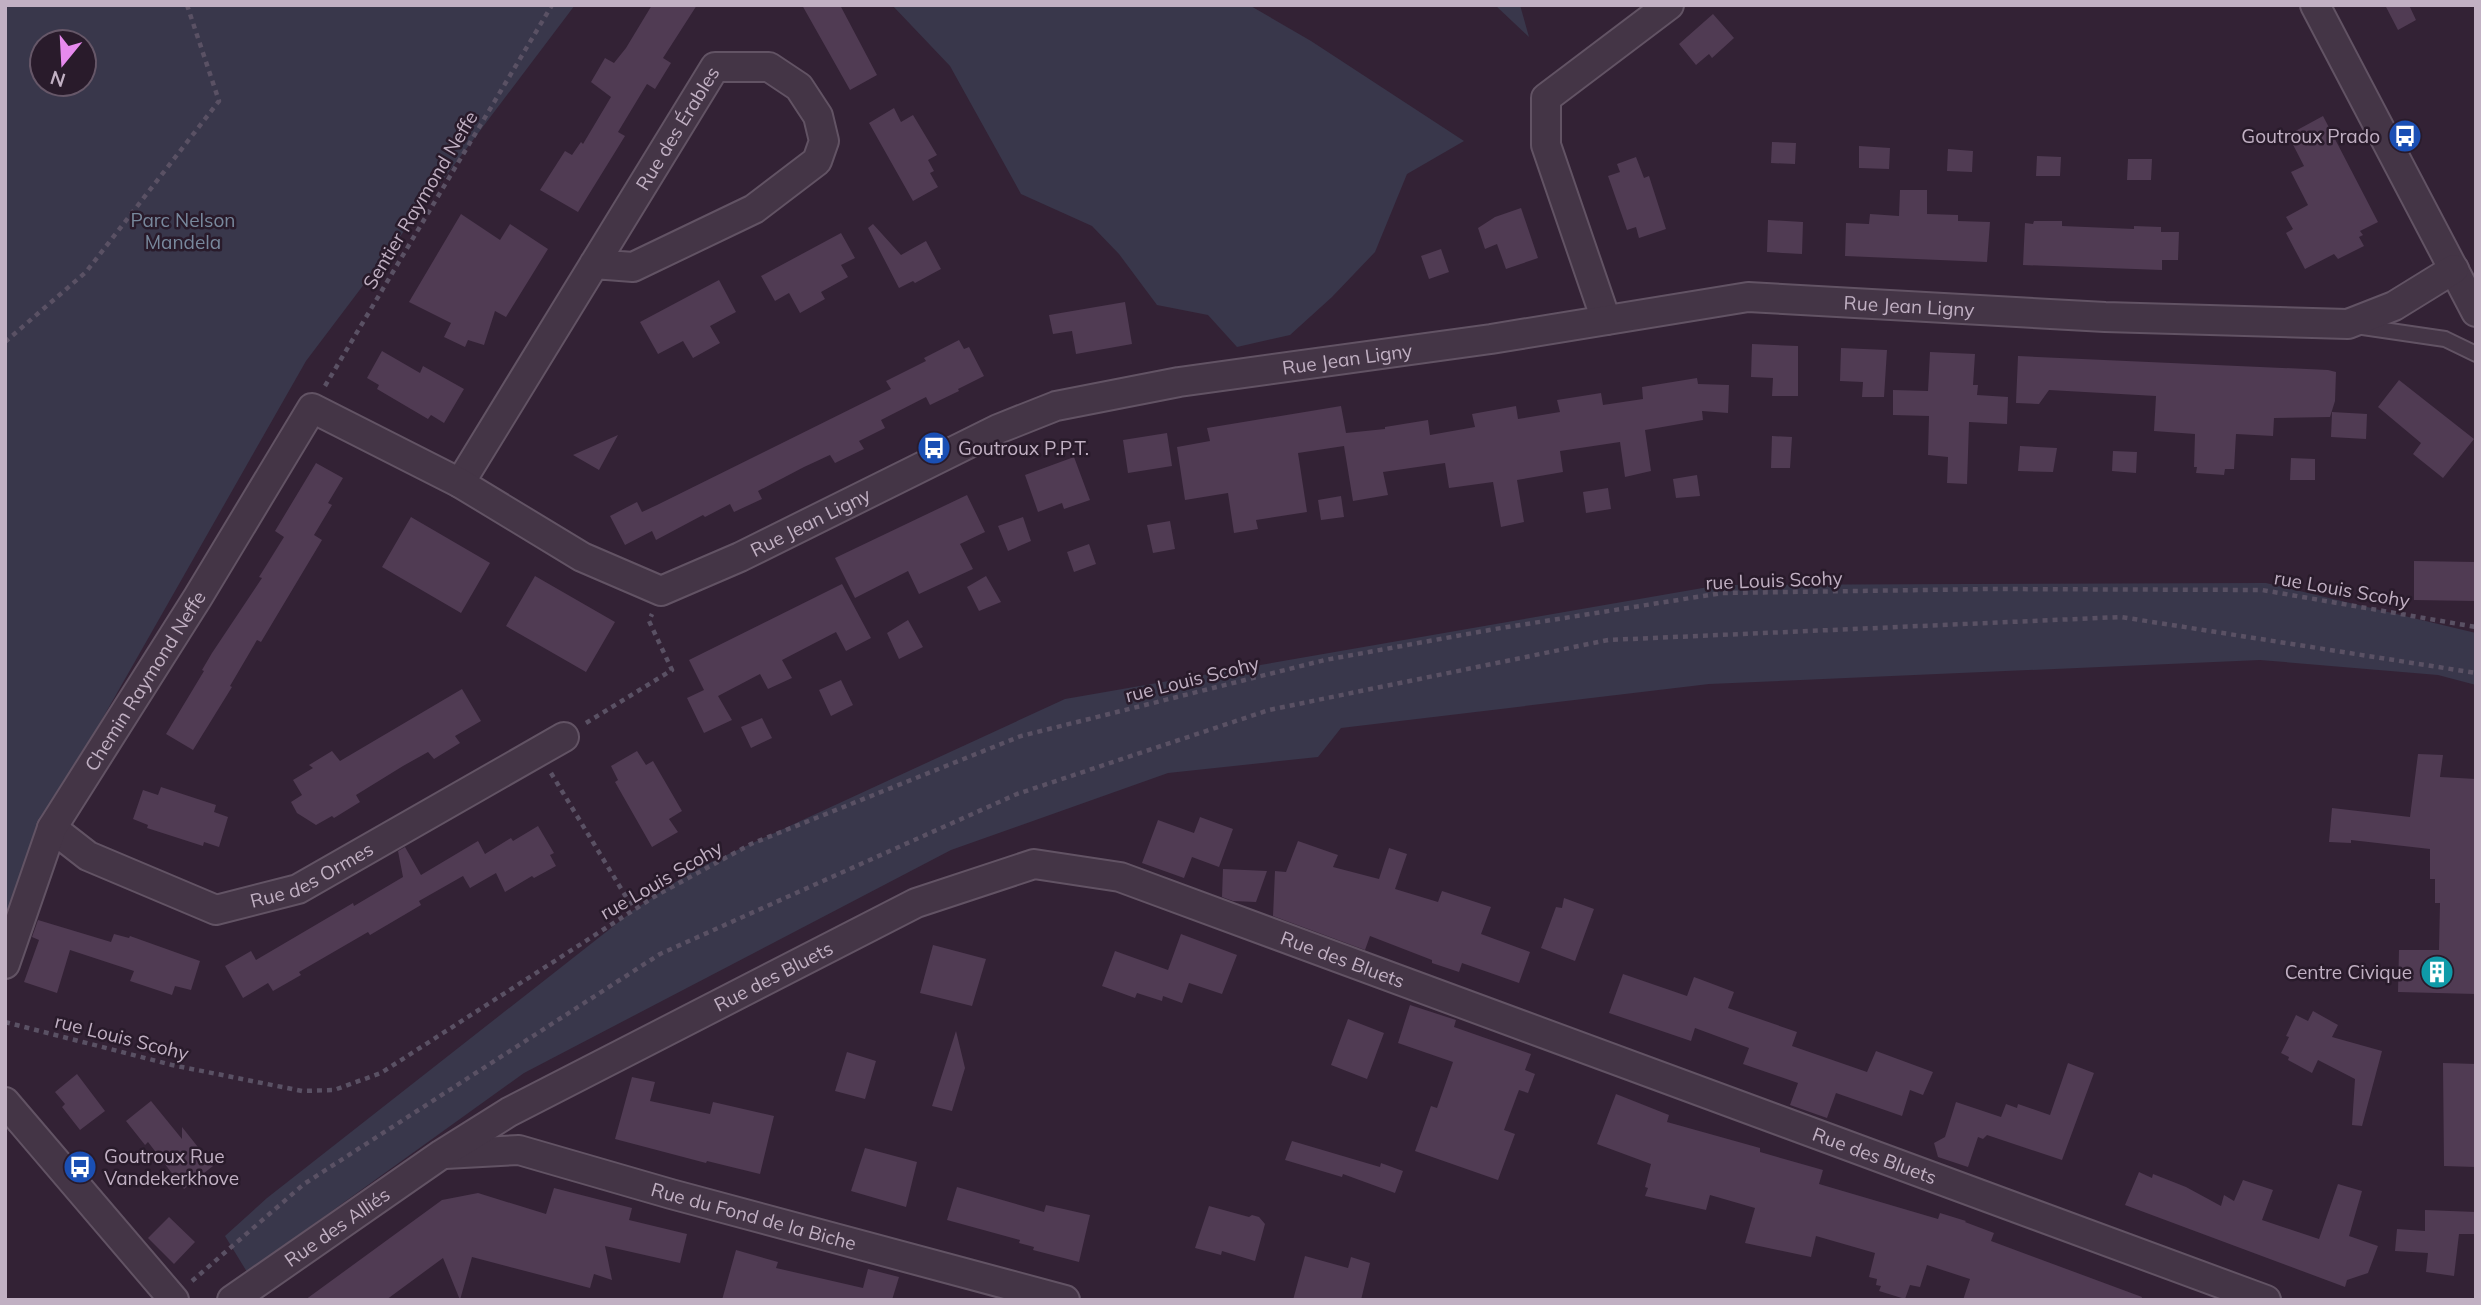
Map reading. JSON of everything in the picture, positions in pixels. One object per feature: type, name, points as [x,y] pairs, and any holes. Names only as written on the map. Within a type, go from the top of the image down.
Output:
[{"type":"street","points":[[1606,320],[1546,145],[1546,98],[1669,5]]},
{"type":"street","points":[[2315,5],[2476,312]]},
{"type":"street","name":"Rue des Érables","points":[[460,483],[594,264],[715,68],[769,67],[799,87],[818,116],[824,141],[817,162],[754,209],[634,267],[594,264]]},
{"type":"street","name":"Rue Jean Ligny","points":[[662,591],[740,557],[998,429],[1056,406],[1179,382],[1491,340],[1748,297],[2105,317],[2348,324],[2394,306],[2454,269]]},
{"type":"street","points":[[312,408],[460,483],[582,557],[662,591]]},
{"type":"street","name":"Chemin Raymond Neffe","points":[[5,964],[52,828],[198,597],[312,408]]},
{"type":"street","name":"Rue des Ormes","points":[[52,828],[88,856],[216,910],[298,889],[564,737]]},
{"type":"street","name":"Rue des Bluets","points":[[442,1154],[509,1112],[916,903],[1034,864],[1119,877],[2266,1300]]},
{"type":"street","points":[[5,1102],[174,1298]]},
{"type":"street","name":"Rue du Fond de la Biche","points":[[442,1154],[519,1150],[671,1194],[1065,1300]]},
{"type":"street","name":"Rue des Alliés","points":[[232,1300],[442,1154]]},
{"type":"lane","points":[[2348,324],[2445,339],[2476,354]]},
{"type":"path","points":[[5,342],[86,272],[219,101],[187,5]]},
{"type":"path","name":"Sentier Raymond Neffe","points":[[312,408],[552,5]]},
{"type":"path","name":"rue Louis Scohy","points":[[5,1022],[185,1068],[302,1091],[334,1090],[381,1073],[657,895],[751,844],[1021,736],[1325,660],[1495,629],[1722,593],[2044,589],[2262,590],[2476,627]]},
{"type":"path","points":[[564,737],[672,670],[649,621],[662,591]]},
{"type":"path","points":[[174,1298],[304,1184],[660,954],[1017,794],[1269,710],[1608,640],[2121,617],[2476,673]]},
{"type":"path","points":[[538,752],[634,910]]},
{"type":"green space","name":"Parc Nelson Mandela","points":[[5,5],[575,5],[306,361],[39,830],[5,924]]},
{"type":"green space","points":[[892,5],[1249,5],[1311,41],[1464,141],[1407,174],[1375,252],[1332,297],[1290,335],[1237,347],[1208,315],[1157,305],[1119,254],[1092,226],[1021,194],[950,66]]},
{"type":"green space","points":[[1495,5],[1520,5],[1529,37]]},
{"type":"green space","points":[[2266,583],[2476,633],[2476,685],[2438,675],[2260,660],[1709,684],[1341,728],[1318,757],[1168,773],[951,850],[524,1073],[247,1272],[225,1236],[267,1198],[634,910],[692,871],[1065,699],[1720,585]]},
{"type":"building","points":[[652,5],[697,5],[663,58],[671,63],[655,89],[647,84],[618,132],[625,136],[578,212],[540,190],[565,151],[572,155],[581,142],[583,144],[611,97],[591,82],[605,58],[614,63],[626,48]]},
{"type":"building","points":[[802,5],[840,5],[877,75],[850,90]]},
{"type":"building","points":[[2385,5],[2409,5],[2416,20],[2398,30]]},
{"type":"building","points":[[1713,14],[1734,38],[1712,58],[1709,54],[1696,65],[1679,44]]},
{"type":"building","points":[[894,108],[901,122],[913,115],[937,155],[928,160],[934,171],[930,173],[938,187],[913,201],[869,123]]},
{"type":"building","points":[[2323,116],[2378,222],[2360,231],[2363,235],[2359,237],[2364,246],[2338,259],[2334,254],[2305,269],[2286,233],[2293,229],[2286,217],[2308,205],[2291,172],[2304,166],[2288,135]]},
{"type":"building","points":[[1772,142],[1796,143],[1795,164],[1771,163]]},
{"type":"building","points":[[1859,146],[1890,148],[1889,169],[1859,168]]},
{"type":"building","points":[[1948,149],[1973,151],[1972,172],[1947,171]]},
{"type":"building","points":[[2037,156],[2061,157],[2060,176],[2036,176]]},
{"type":"building","points":[[1636,157],[1644,178],[1649,176],[1666,229],[1639,238],[1636,227],[1627,230],[1608,176],[1620,172],[1617,164]]},
{"type":"building","points":[[2128,159],[2152,159],[2151,180],[2127,180]]},
{"type":"building","points":[[1900,190],[1927,190],[1927,214],[1958,215],[1958,221],[1990,222],[1987,262],[1845,256],[1846,223],[1869,224],[1870,214],[1899,216]]},
{"type":"building","points":[[1521,208],[1538,258],[1506,269],[1497,244],[1485,249],[1478,228],[1495,217]]},
{"type":"building","points":[[461,214],[500,240],[510,224],[548,249],[506,317],[495,311],[484,345],[468,340],[465,347],[444,337],[451,323],[409,302]]},
{"type":"building","points":[[1768,220],[1803,222],[1802,254],[1767,252]]},
{"type":"building","points":[[2034,221],[2062,221],[2062,226],[2134,229],[2134,226],[2161,227],[2161,232],[2179,232],[2178,260],[2162,260],[2162,270],[2023,265],[2025,223],[2033,224]]},
{"type":"building","points":[[873,224],[901,255],[926,241],[941,269],[899,288],[868,228]]},
{"type":"building","points":[[841,233],[855,258],[841,265],[848,277],[821,292],[825,299],[800,313],[789,293],[775,301],[761,276]]},
{"type":"building","points":[[1441,249],[1449,272],[1429,279],[1421,256]]},
{"type":"building","points":[[719,280],[736,312],[710,326],[720,343],[693,358],[683,341],[658,354],[640,322]]},
{"type":"building","points":[[1125,302],[1132,344],[1076,354],[1072,331],[1053,334],[1049,315]]},
{"type":"building","points":[[959,340],[964,349],[969,347],[984,376],[930,405],[926,397],[881,420],[885,428],[859,441],[864,449],[835,463],[830,455],[804,467],[758,491],[762,499],[734,512],[730,504],[656,540],[652,531],[625,545],[610,516],[637,502],[642,512],[891,389],[886,381],[926,361],[924,358]]},
{"type":"building","points":[[1752,344],[1798,346],[1798,396],[1772,396],[1773,378],[1751,377]]},
{"type":"building","points":[[1841,348],[1887,350],[1884,397],[1862,397],[1863,382],[1840,381]]},
{"type":"building","points":[[382,351],[420,373],[423,366],[464,389],[444,423],[431,415],[428,419],[377,389],[379,385],[367,378]]},
{"type":"building","points":[[1930,352],[1975,354],[1973,385],[1978,385],[1977,395],[2008,397],[2007,424],[1969,422],[1967,484],[1947,483],[1948,457],[1928,455],[1929,416],[1893,415],[1893,390],[1928,391]]},
{"type":"building","points":[[2018,356],[2328,370],[2336,372],[2335,401],[2330,417],[2274,418],[2273,436],[2236,434],[2234,469],[2225,469],[2224,475],[2196,473],[2195,434],[2154,431],[2156,396],[2049,390],[2039,404],[2016,403]]},
{"type":"building","points":[[1697,378],[1698,384],[1729,385],[1728,413],[1702,411],[1703,420],[1645,430],[1651,471],[1625,477],[1620,442],[1560,451],[1563,472],[1517,480],[1524,522],[1501,527],[1493,482],[1449,488],[1445,463],[1383,472],[1388,495],[1353,501],[1344,446],[1298,453],[1307,512],[1256,520],[1258,529],[1234,533],[1228,493],[1185,500],[1177,447],[1210,441],[1207,428],[1341,406],[1346,433],[1385,429],[1428,420],[1430,435],[1475,427],[1472,414],[1516,406],[1518,419],[1560,412],[1557,400],[1601,393],[1603,405],[1643,399],[1642,387]]},
{"type":"building","points":[[2399,380],[2474,439],[2443,478],[2413,454],[2421,443],[2378,407]]},
{"type":"building","points":[[2332,412],[2367,414],[2366,439],[2331,437]]},
{"type":"building","points":[[1167,433],[1172,466],[1128,473],[1123,440]]},
{"type":"building","points":[[618,435],[599,470],[573,455]]},
{"type":"building","points":[[1772,436],[1792,437],[1790,468],[1771,468]]},
{"type":"building","points":[[2020,446],[2057,448],[2053,472],[2018,471]]},
{"type":"building","points":[[2113,451],[2137,452],[2136,473],[2112,471]]},
{"type":"building","points":[[1074,457],[1090,500],[1064,509],[1062,503],[1038,512],[1025,475]]},
{"type":"building","points":[[2291,458],[2315,459],[2315,480],[2290,480]]},
{"type":"building","points":[[316,463],[343,478],[328,503],[332,505],[314,535],[322,540],[261,642],[257,640],[193,750],[166,734],[212,653],[262,578],[259,577],[284,537],[275,531]]},
{"type":"building","points":[[1697,475],[1700,496],[1676,498],[1673,479]]},
{"type":"building","points":[[1608,488],[1611,509],[1586,513],[1583,492]]},
{"type":"building","points":[[967,495],[985,532],[960,544],[973,569],[919,594],[908,571],[855,598],[835,558]]},
{"type":"building","points":[[1341,496],[1344,517],[1321,520],[1318,500]]},
{"type":"building","points":[[411,517],[490,563],[461,613],[382,567]]},
{"type":"building","points":[[1023,517],[1031,541],[1008,551],[998,526]]},
{"type":"building","points":[[1170,521],[1175,549],[1153,553],[1147,525]]},
{"type":"building","points":[[1089,544],[1096,564],[1074,572],[1067,552]]},
{"type":"building","points":[[2414,561],[2476,562],[2476,601],[2414,600]]},
{"type":"building","points":[[535,576],[615,622],[586,672],[506,626]]},
{"type":"building","points":[[986,576],[1001,602],[979,611],[967,587]]},
{"type":"building","points":[[842,584],[871,638],[846,651],[836,632],[782,660],[792,678],[768,689],[760,674],[718,696],[732,720],[704,733],[687,698],[704,690],[689,660]]},
{"type":"building","points":[[908,620],[923,647],[899,659],[887,633]]},
{"type":"building","points":[[841,680],[853,705],[831,716],[819,690]]},
{"type":"building","points":[[462,689],[481,721],[455,736],[460,743],[434,759],[428,752],[403,766],[356,795],[360,802],[334,818],[332,816],[316,825],[297,813],[291,802],[302,795],[293,780],[313,768],[309,765],[332,751],[340,761]]},
{"type":"building","points":[[762,718],[772,738],[751,748],[741,727]]},
{"type":"building","points":[[637,751],[646,765],[653,761],[682,811],[669,819],[678,832],[652,847],[615,782],[618,780],[611,766]]},
{"type":"building","points":[[2418,754],[2443,755],[2440,777],[2476,779],[2476,994],[2398,992],[2399,950],[2439,950],[2440,903],[2435,903],[2435,879],[2430,879],[2430,849],[2351,840],[2351,843],[2329,842],[2332,808],[2410,817]]},
{"type":"building","points":[[161,787],[216,805],[214,812],[228,817],[219,847],[204,842],[203,846],[147,828],[148,825],[133,819],[143,790],[158,795]]},
{"type":"building","points":[[1200,817],[1233,829],[1219,867],[1192,857],[1184,878],[1142,863],[1158,820],[1194,833]]},
{"type":"building","points":[[538,826],[554,853],[550,855],[556,866],[505,892],[496,873],[470,888],[463,876],[419,901],[421,905],[299,972],[301,975],[273,991],[268,983],[243,998],[225,966],[251,951],[256,960],[403,877],[398,851],[405,847],[421,875],[478,841],[485,854]]},
{"type":"building","points":[[1298,841],[1338,855],[1333,867],[1379,879],[1389,848],[1407,854],[1395,889],[1438,902],[1442,891],[1491,907],[1481,934],[1530,952],[1519,983],[1462,963],[1459,972],[1370,936],[1365,950],[1273,916],[1275,871],[1286,872]]},
{"type":"building","points":[[1223,869],[1267,871],[1256,902],[1233,901],[1222,897]]},
{"type":"building","points":[[1564,898],[1594,909],[1575,961],[1541,948],[1556,907],[1562,908]]},
{"type":"building","points":[[38,920],[111,942],[114,934],[129,938],[130,936],[200,961],[191,990],[175,986],[172,995],[130,981],[134,971],[70,950],[57,993],[24,982],[39,940],[32,937]]},
{"type":"building","points":[[1181,934],[1237,955],[1222,994],[1189,983],[1182,1003],[1163,996],[1162,1001],[1137,993],[1135,998],[1102,986],[1115,951],[1168,970]]},
{"type":"building","points":[[933,945],[986,959],[972,1006],[920,993]]},
{"type":"building","points":[[1623,974],[1687,996],[1694,977],[1734,992],[1728,1008],[1797,1032],[1792,1046],[1867,1072],[1876,1051],[1933,1072],[1923,1095],[1910,1090],[1902,1116],[1836,1093],[1827,1118],[1790,1105],[1798,1083],[1743,1064],[1749,1048],[1695,1028],[1691,1041],[1609,1013]]},
{"type":"building","points":[[1410,1005],[1456,1020],[1454,1027],[1531,1054],[1525,1070],[1535,1074],[1528,1093],[1519,1090],[1504,1130],[1515,1134],[1498,1180],[1415,1151],[1431,1106],[1437,1108],[1453,1062],[1398,1043]]},
{"type":"building","points":[[2313,1011],[2338,1025],[2332,1037],[2382,1051],[2362,1126],[2352,1125],[2355,1079],[2318,1060],[2312,1073],[2281,1053],[2296,1015],[2308,1021]]},
{"type":"building","points":[[1348,1019],[1384,1033],[1367,1079],[1331,1065]]},
{"type":"building","points":[[956,1031],[965,1068],[952,1111],[932,1106]]},
{"type":"building","points":[[847,1052],[876,1061],[865,1099],[835,1091]]},
{"type":"building","points":[[2068,1063],[2094,1073],[2062,1160],[1987,1135],[1983,1139],[1978,1137],[1968,1167],[1938,1157],[1934,1143],[1945,1137],[1956,1102],[2001,1117],[2006,1104],[2017,1108],[2018,1104],[2050,1115]]},
{"type":"building","points":[[2443,1063],[2476,1064],[2476,1167],[2444,1166]]},
{"type":"building","points":[[77,1074],[105,1111],[80,1130],[62,1107],[65,1104],[55,1092]]},
{"type":"building","points":[[632,1077],[655,1082],[650,1101],[710,1114],[713,1102],[774,1116],[760,1174],[615,1139]]},
{"type":"building","points":[[1616,1094],[1669,1115],[1667,1122],[1760,1148],[1760,1152],[1823,1170],[1819,1184],[1938,1219],[1940,1213],[1966,1221],[1994,1233],[1991,1241],[2142,1297],[2141,1300],[1963,1300],[1970,1279],[1927,1265],[1920,1287],[1910,1285],[1905,1299],[1879,1291],[1881,1286],[1876,1285],[1877,1279],[1869,1277],[1875,1253],[1816,1236],[1811,1257],[1745,1243],[1755,1208],[1710,1195],[1706,1210],[1645,1196],[1651,1164],[1597,1144]]},
{"type":"building","points":[[151,1101],[182,1139],[182,1127],[213,1166],[184,1189],[148,1142],[145,1145],[126,1121]]},
{"type":"building","points":[[1292,1141],[1380,1167],[1381,1163],[1403,1171],[1395,1193],[1343,1174],[1342,1177],[1285,1160]]},
{"type":"building","points":[[865,1148],[917,1162],[906,1207],[851,1191]]},
{"type":"building","points":[[2139,1172],[2152,1178],[2153,1174],[2186,1187],[2221,1206],[2224,1195],[2234,1201],[2243,1180],[2273,1190],[2262,1220],[2319,1239],[2338,1184],[2362,1191],[2349,1236],[2378,1246],[2368,1273],[2347,1280],[2345,1287],[2125,1205]]},
{"type":"building","points":[[957,1187],[1044,1212],[1046,1205],[1090,1215],[1079,1262],[1033,1250],[1034,1247],[1019,1243],[1020,1240],[947,1220]]},
{"type":"building","points":[[554,1188],[632,1208],[629,1220],[687,1234],[680,1263],[605,1246],[612,1280],[594,1274],[590,1288],[472,1257],[460,1300],[443,1258],[386,1300],[305,1300],[442,1200],[478,1193],[546,1214]]},
{"type":"building","points":[[1209,1206],[1249,1217],[1259,1217],[1265,1224],[1255,1261],[1222,1251],[1221,1255],[1195,1248]]},
{"type":"building","points":[[2425,1210],[2476,1212],[2476,1234],[2459,1234],[2454,1276],[2426,1272],[2428,1253],[2395,1251],[2397,1229],[2425,1231]]},
{"type":"building","points":[[169,1217],[195,1242],[174,1264],[148,1238]]},
{"type":"building","points":[[736,1250],[778,1262],[776,1268],[863,1288],[868,1269],[899,1277],[892,1300],[722,1300]]},
{"type":"building","points":[[1305,1256],[1348,1268],[1351,1257],[1370,1263],[1361,1300],[1293,1300]]},
{"type":"place","name":"Goutroux Prado","points":[[2405,136]]},
{"type":"place","name":"Goutroux P.P.T.","points":[[934,448]]},
{"type":"place","name":"Centre Civique","points":[[2437,972]]},
{"type":"place","name":"Goutroux Rue Vandekerkhove","points":[[80,1167]]}]
